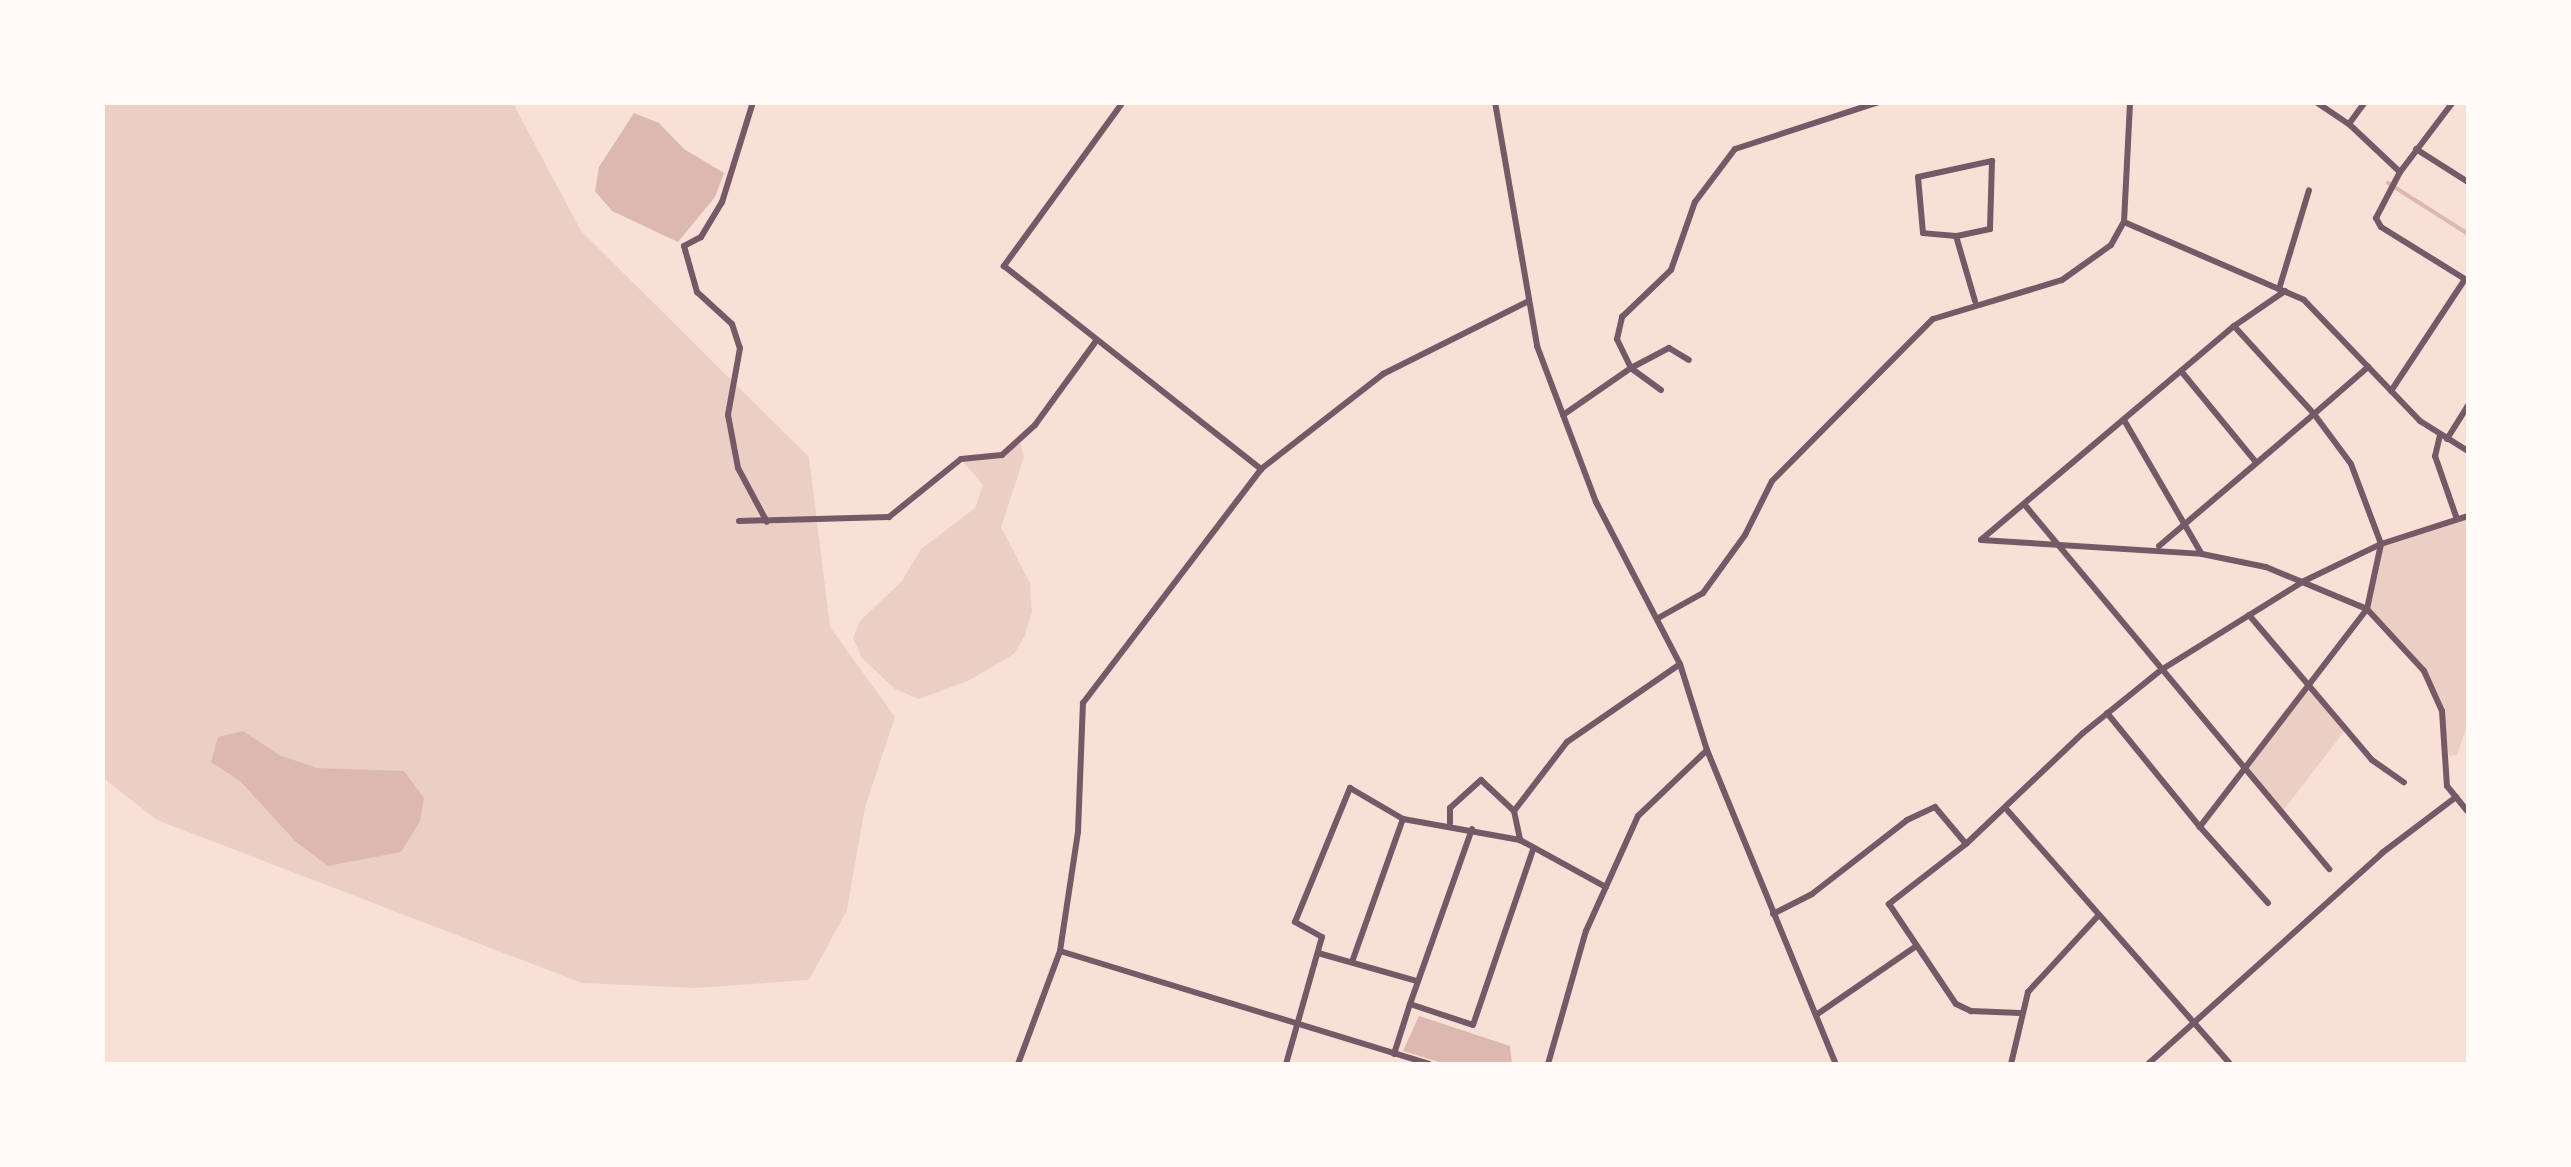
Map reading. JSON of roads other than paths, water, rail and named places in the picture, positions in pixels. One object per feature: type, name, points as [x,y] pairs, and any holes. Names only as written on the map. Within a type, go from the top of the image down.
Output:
[{"type":"street","points":[[752,102],[722,202],[701,237],[684,246],[697,292],[732,324],[740,348],[728,416],[738,468],[767,522]]},
{"type":"street","points":[[1123,102],[1004,266],[1261,469]]},
{"type":"street","points":[[1495,102],[1529,301],[1563,415],[1622,562],[1660,617],[1680,664],[1707,750],[1836,1064]]},
{"type":"street","points":[[1661,390],[1630,368],[1616,339],[1622,317],[1670,270],[1695,202],[1722,162],[1752,141],[1827,124],[1879,102]]},
{"type":"street","points":[[1660,617],[1702,594],[1791,460],[1851,408],[1934,318],[1975,301],[2018,294],[2078,271],[2103,254],[2124,222],[2130,102]]},
{"type":"street","points":[[2316,102],[2349,124],[2400,172]]},
{"type":"street","points":[[2349,124],[2365,102]]},
{"type":"street","points":[[2391,391],[2467,280],[2381,227],[2376,218],[2400,172],[2453,102]]},
{"type":"street","points":[[2416,149],[2468,182]]},
{"type":"street","points":[[1992,161],[1990,228],[1956,236],[1923,233],[1918,177],[1992,161]]},
{"type":"street","points":[[2309,190],[2282,290],[1981,540],[2158,547],[2202,554],[2304,581],[2368,609],[2408,648],[2430,684],[2442,711],[2448,786],[2468,812]]},
{"type":"street","points":[[2124,222],[2282,290],[2443,437],[2468,451]]},
{"type":"street","points":[[1956,236],[1975,301]]},
{"type":"street","points":[[1018,1064],[1060,951],[1078,832],[1083,703],[1261,469],[1384,374],[1529,301]]},
{"type":"street","points":[[2200,827],[2306,683],[2368,609],[2382,544],[2350,464],[2314,414],[2234,326]]},
{"type":"street","points":[[739,521],[888,517],[961,460],[1002,455],[1035,425],[1096,341]]},
{"type":"street","points":[[1563,415],[1630,368],[1668,348],[1689,360]]},
{"type":"street","points":[[2158,547],[2368,367]]},
{"type":"street","points":[[2180,371],[2255,461]]},
{"type":"street","points":[[2458,519],[2435,456],[2443,437],[2468,405]]},
{"type":"street","points":[[2124,420],[2187,521],[2202,554]]},
{"type":"street","points":[[2024,504],[2329,869]]},
{"type":"street","points":[[2020,1013],[1971,1011],[1956,1004],[1889,904],[2008,812],[2015,796],[2161,670],[2304,581],[2382,544],[2468,516]]},
{"type":"street","points":[[2249,615],[2372,760],[2404,782]]},
{"type":"street","points":[[1514,811],[1568,742],[1680,664]]},
{"type":"street","points":[[2107,713],[2268,903]]},
{"type":"street","points":[[1548,1064],[1586,931],[1638,816],[1707,750]]},
{"type":"street","points":[[1450,824],[1450,808],[1481,780],[1514,811],[1520,840]]},
{"type":"street","points":[[1286,1064],[1322,937],[1295,922],[1344,794],[1350,788],[1403,819],[1450,824],[1520,840],[1606,887]]},
{"type":"street","points":[[2148,1064],[2382,853],[2456,797]]},
{"type":"street","points":[[1774,914],[1934,807],[1966,844]]},
{"type":"street","points":[[2008,812],[2230,1064]]},
{"type":"street","points":[[1352,962],[1403,819]]},
{"type":"street","points":[[1394,1054],[1472,829]]},
{"type":"street","points":[[1410,1004],[1473,1025],[1533,850]]},
{"type":"street","points":[[2011,1064],[2020,1013],[2046,967],[2098,916]]},
{"type":"street","points":[[1816,1015],[1915,947]]},
{"type":"street","points":[[1060,951],[1429,1064]]},
{"type":"street","points":[[1318,952],[1418,981]]},
{"type":"waterway","points":[[2388,183],[2468,234]]}]
